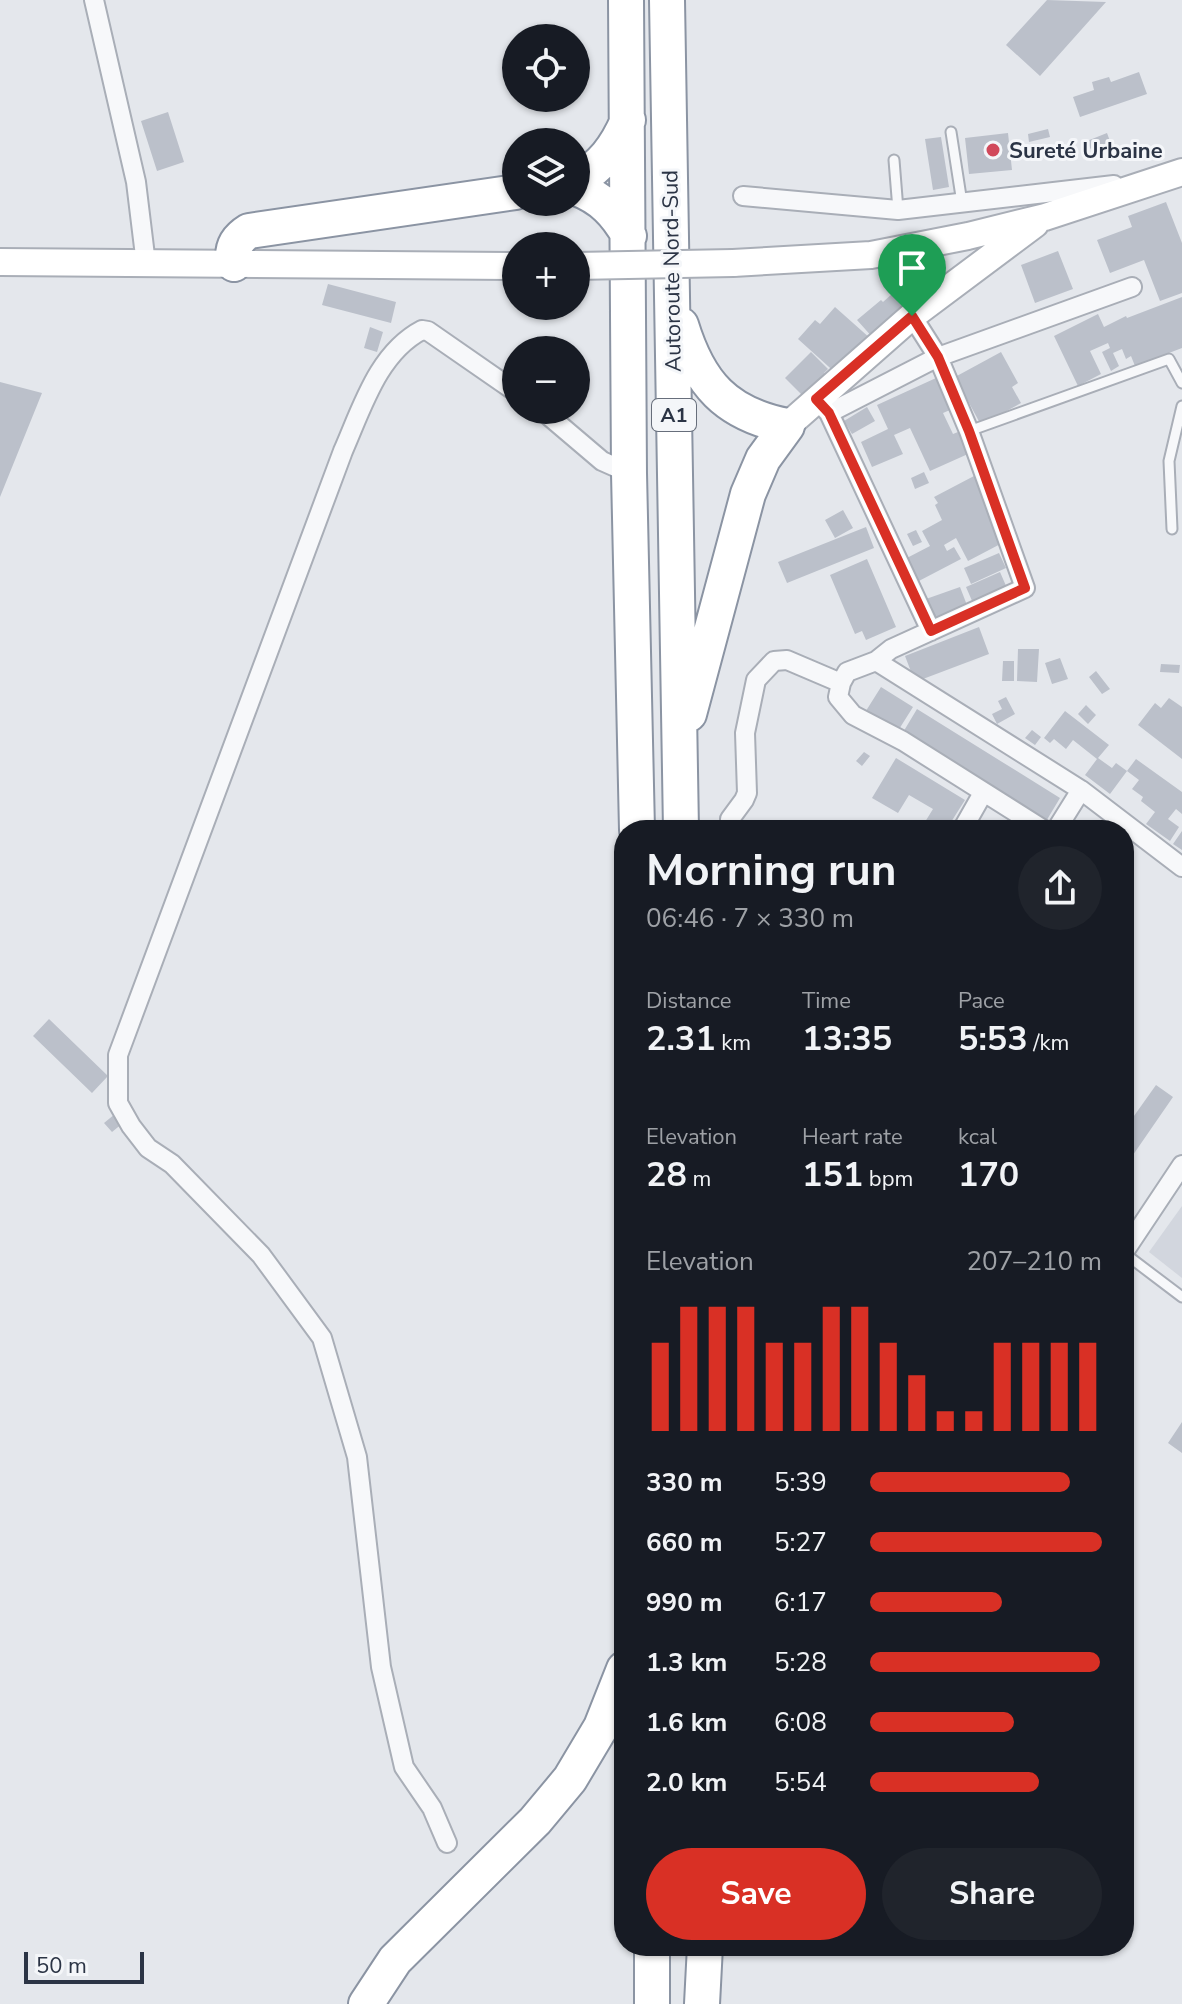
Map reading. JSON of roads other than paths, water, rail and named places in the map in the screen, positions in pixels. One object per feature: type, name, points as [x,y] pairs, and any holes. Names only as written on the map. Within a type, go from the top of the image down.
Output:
[{"type":"highway","name":"Autoroute Nord-Sud","points":[[626,0],[629,473],[637,820]]},
{"type":"highway","name":"Autoroute Nord-Sud","points":[[667,0],[681,820]]},
{"type":"highway","points":[[590,174],[619,140],[628,120]]},
{"type":"highway","points":[[234,264],[232,256],[237,241],[249,231],[502,194]]},
{"type":"highway","points":[[590,196],[618,216],[629,236]]},
{"type":"highway","points":[[672,294],[694,361],[705,380],[742,413],[787,426],[763,459],[748,494],[691,706],[678,741]]},
{"type":"highway","points":[[366,2004],[395,1960],[535,1821],[570,1779],[601,1727],[614,1694]]},
{"type":"highway","points":[[652,1956],[652,2004]]},
{"type":"highway","points":[[702,2004],[705,1956]]},
{"type":"highway","points":[[706,1956],[711,2004]]},
{"type":"main road","points":[[590,266],[733,263],[871,255],[1045,217],[1182,172]]},
{"type":"main road","points":[[787,426],[822,406],[912,316],[1045,217]]},
{"type":"main road","points":[[0,262],[502,266]]},
{"type":"street","points":[[94,0],[133,168],[146,264]]},
{"type":"street","points":[[743,196],[898,210],[1154,180]]},
{"type":"street","points":[[931,631],[822,406],[938,357],[1132,287]]},
{"type":"street","points":[[912,316],[938,357],[969,431],[1025,588],[891,649],[876,661],[847,672],[838,697],[853,715],[903,741],[1028,820]]},
{"type":"street","points":[[447,1843],[432,1808],[404,1767],[381,1667],[357,1457],[322,1338],[261,1255],[172,1164],[148,1148],[131,1126],[118,1103],[118,1055],[343,451],[379,372],[400,346],[422,330],[428,331],[502,382]]},
{"type":"street","points":[[558,424],[602,461],[629,473]]},
{"type":"street","points":[[730,820],[747,793],[745,733],[756,680],[774,661],[787,660],[841,683]]},
{"type":"street","points":[[876,661],[1081,790],[1120,820]]},
{"type":"street","points":[[1062,820],[1081,790]]},
{"type":"street","points":[[968,820],[983,793]]},
{"type":"street","points":[[1134,830],[1182,867]]},
{"type":"street","points":[[1134,1229],[1182,1165]]},
{"type":"lane","points":[[951,132],[962,203]]},
{"type":"lane","points":[[894,160],[898,210]]},
{"type":"lane","points":[[969,431],[1169,359],[1182,383]]},
{"type":"lane","points":[[1172,529],[1169,461],[1182,406]]},
{"type":"lane","points":[[1134,1244],[1182,1297]]},
{"type":"place","name":"Sureté Urbaine","points":[[993,150]]}]
